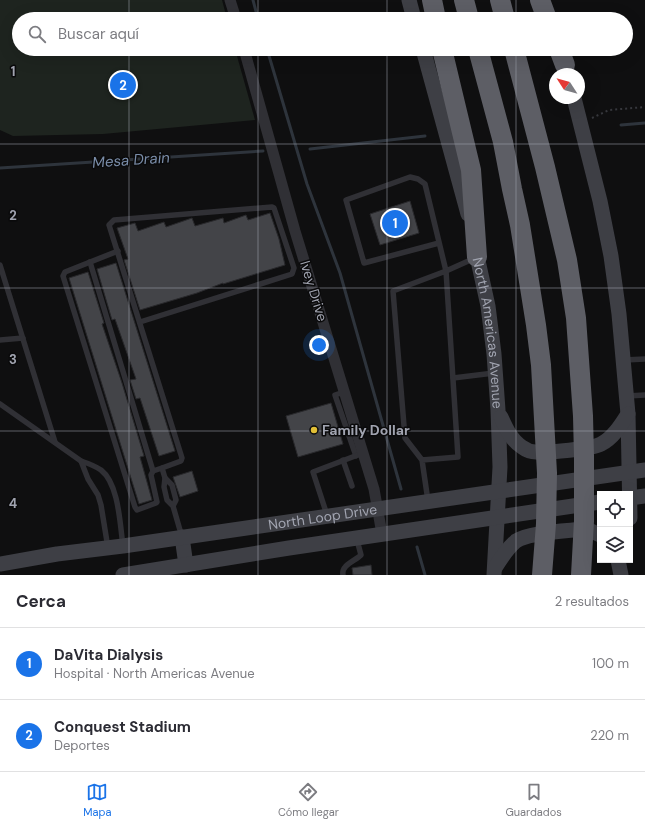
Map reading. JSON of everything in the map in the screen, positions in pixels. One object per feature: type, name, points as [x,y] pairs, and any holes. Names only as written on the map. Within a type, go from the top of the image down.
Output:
[{"type":"highway","points":[[432,0],[435,12]]},
{"type":"highway","points":[[464,0],[467,12]]},
{"type":"highway","points":[[500,0],[503,12]]},
{"type":"highway","points":[[540,0],[544,12]]},
{"type":"highway","points":[[444,56],[470,170],[477,257]]},
{"type":"highway","points":[[480,56],[503,142],[522,232],[541,365],[546,473],[546,524],[543,567]]},
{"type":"highway","points":[[516,56],[545,166],[567,260],[576,318],[582,416],[584,490],[581,575]]},
{"type":"main road","points":[[409,0],[412,12]]},
{"type":"main road","points":[[547,0],[550,12]]},
{"type":"main road","name":"North Americas Avenue","points":[[425,56],[453,155],[488,306],[498,410],[500,467],[495,572]]},
{"type":"main road","points":[[576,104],[600,201],[611,256],[624,360],[630,445],[629,472],[635,497]]},
{"type":"main road","points":[[498,410],[508,432],[516,443],[535,452],[591,447],[601,444],[621,425],[628,414]]},
{"type":"main road","name":"North Loop Drive","points":[[0,564],[57,554],[123,546],[645,470]]},
{"type":"main road","name":"North Loop Drive","points":[[123,575],[185,567],[356,538],[597,502]]},
{"type":"main road","points":[[495,572],[505,552],[522,538],[538,534],[584,529],[597,534]]},
{"type":"main road","points":[[182,537],[185,567]]},
{"type":"main road","points":[[619,563],[621,575]]},
{"type":"main road","points":[[626,575],[628,563]]},
{"type":"street","points":[[230,0],[234,12]]},
{"type":"street","name":"Ivey Drive","points":[[246,56],[295,231],[344,392],[359,454],[374,489],[382,534]]},
{"type":"lane","points":[[422,460],[458,457],[446,271],[439,243],[424,184],[418,179],[410,177],[346,200],[364,263],[439,243]]},
{"type":"lane","points":[[140,322],[292,274],[294,268],[274,208],[114,220],[109,225],[182,458],[181,461],[153,471]]},
{"type":"lane","points":[[90,262],[153,471],[151,475],[157,502],[137,510],[63,276],[64,272],[118,251]]},
{"type":"lane","points":[[428,501],[422,460],[404,438],[393,291],[446,271],[477,257]]},
{"type":"lane","points":[[0,264],[55,442]]},
{"type":"lane","points":[[0,340],[23,338]]},
{"type":"lane","points":[[624,360],[645,359]]},
{"type":"lane","points":[[453,378],[495,373]]},
{"type":"lane","points":[[627,396],[645,396]]},
{"type":"lane","points":[[0,404],[81,461],[101,470],[114,491],[123,546]]},
{"type":"lane","points":[[327,516],[313,472],[359,454]]},
{"type":"lane","points":[[343,460],[352,486]]},
{"type":"lane","points":[[81,461],[88,479],[98,495],[108,548]]},
{"type":"lane","points":[[162,468],[165,478],[172,484],[176,500],[173,506],[182,537]]},
{"type":"lane","points":[[343,575],[342,571],[345,567],[361,555],[356,538]]},
{"type":"path","points":[[581,122],[609,110],[645,107]]},
{"type":"shaded area","points":[[0,0],[222,0],[225,12],[12,12],[12,56],[237,56],[255,120],[103,134],[13,136],[0,130]]},
{"type":"building","points":[[410,201],[419,233],[380,245],[370,214]]},
{"type":"building","points":[[270,213],[279,239],[285,265],[140,310],[124,260],[128,259],[117,228],[135,223],[138,231],[164,222],[166,227],[192,218],[195,226],[223,218],[224,223],[246,215],[248,220]]},
{"type":"building","points":[[116,263],[175,451],[159,456],[140,398],[136,399],[130,380],[136,379],[115,319],[112,320],[97,269]]},
{"type":"building","points":[[88,272],[104,323],[102,324],[144,456],[140,457],[152,500],[139,504],[69,278]]},
{"type":"building","name":"Family Dollar","points":[[331,403],[343,444],[298,457],[286,416]]},
{"type":"building","points":[[192,471],[198,491],[180,497],[173,477]]},
{"type":"building","points":[[371,565],[372,575],[353,575],[352,568]]},
{"type":"waterway","points":[[253,0],[256,12]]},
{"type":"waterway","points":[[269,56],[307,184],[340,273],[401,489]]},
{"type":"waterway","name":"Mesa Drain","points":[[621,125],[645,123]]},
{"type":"waterway","name":"Mesa Drain","points":[[310,149],[425,136]]},
{"type":"waterway","name":"Mesa Drain","points":[[0,168],[263,151]]},
{"type":"waterway","points":[[417,547],[425,575]]},
{"type":"place","name":"Conquest Stadium","points":[[123,85]]},
{"type":"place","name":"DaVita Dialysis","points":[[395,223]]},
{"type":"place","name":"Family Dollar","points":[[314,430]]}]
